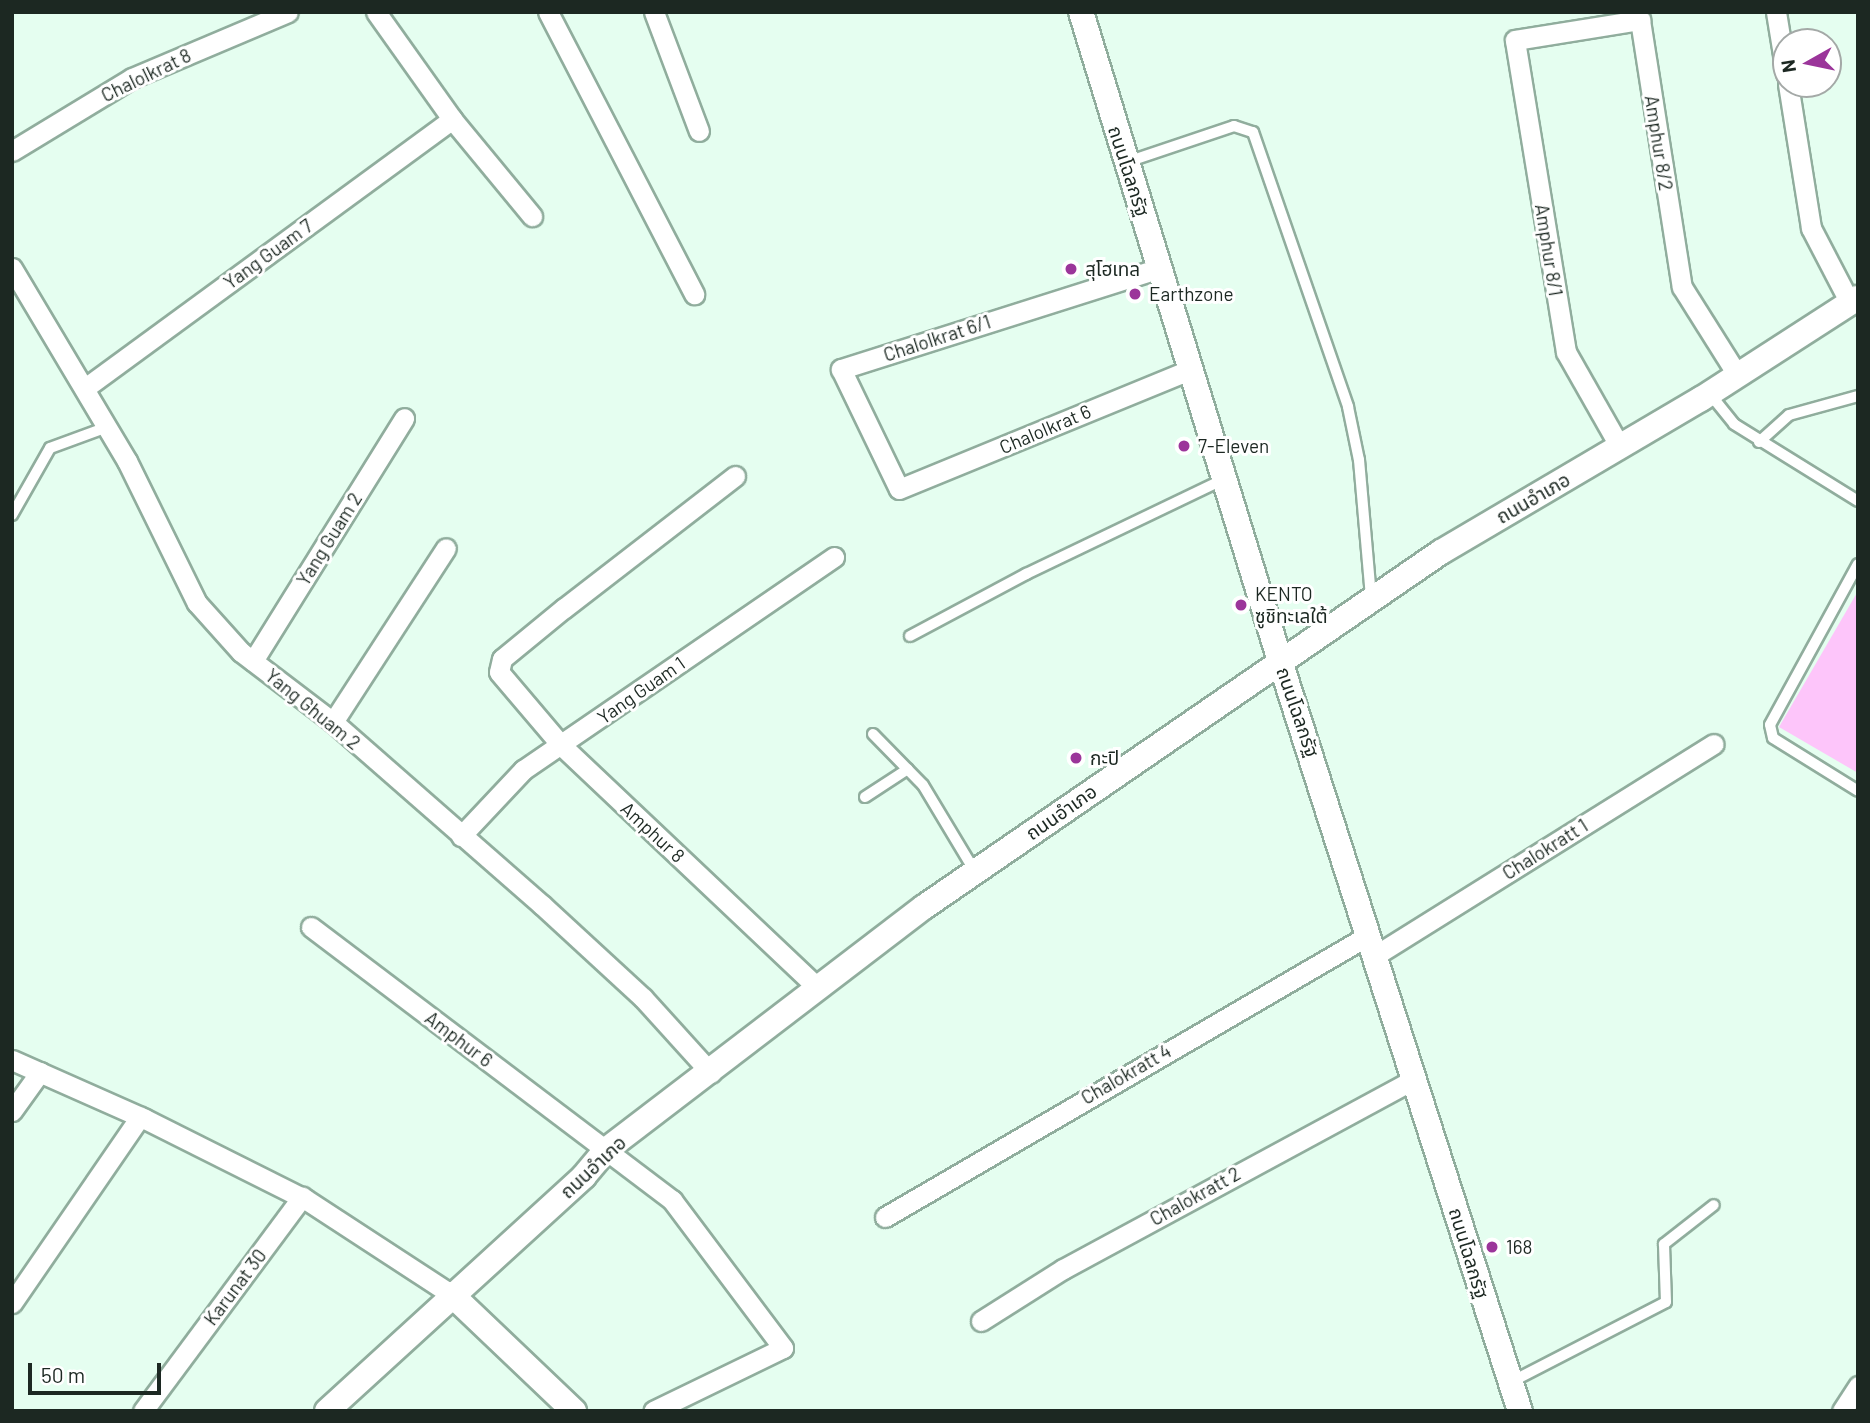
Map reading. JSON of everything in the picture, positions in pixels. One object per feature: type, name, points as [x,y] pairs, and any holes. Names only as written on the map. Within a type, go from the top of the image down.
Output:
[{"type":"street","name":"Chalolkrat 8","points":[[12,151],[132,78],[288,12]]},
{"type":"street","points":[[376,12],[452,120],[532,216]]},
{"type":"street","points":[[548,12],[694,294]]},
{"type":"street","points":[[654,12],[699,131]]},
{"type":"street","name":"ถนนโฉลกรัฐ","points":[[1081,12],[1280,661],[1520,1411]]},
{"type":"street","name":"Amphur 8/2","points":[[1515,40],[1640,20],[1682,287],[1738,376]]},
{"type":"street","name":"Amphur 8/1","points":[[1515,40],[1566,352],[1620,447]]},
{"type":"street","points":[[1790,98],[1811,228],[1854,301]]},
{"type":"street","name":"Yang Guam 7","points":[[85,388],[452,120]]},
{"type":"street","name":"Yang Ghuam 2","points":[[12,268],[107,427],[197,603],[253,661],[333,722],[643,998],[711,1073]]},
{"type":"street","name":"Chalolkrat 6/1","points":[[899,489],[841,369],[1160,268]]},
{"type":"street","name":"ถนนอำเภอ","points":[[327,1411],[451,1294],[584,1176],[606,1150],[975,872],[1371,599],[1710,394],[1854,301]]},
{"type":"street","name":"Chalolkrat 6","points":[[899,489],[1191,369]]},
{"type":"street","name":"Yang Guam 2","points":[[253,661],[404,418]]},
{"type":"street","name":"Amphur 8","points":[[735,476],[564,608],[502,659],[498,668],[561,745],[818,988]]},
{"type":"street","points":[[333,722],[446,548]]},
{"type":"street","name":"Yang Guam 1","points":[[461,836],[504,786],[834,557]]},
{"type":"street","name":"Chalokratt 1","points":[[1372,944],[1714,744]]},
{"type":"street","name":"Amphur 6","points":[[311,928],[679,1207],[783,1348],[653,1411]]},
{"type":"street","name":"Chalokratt 4","points":[[885,1217],[1372,944]]},
{"type":"street","points":[[12,1060],[140,1117],[302,1197],[451,1294],[574,1411]]},
{"type":"street","points":[[12,1111],[40,1072]]},
{"type":"street","name":"Chalokratt 2","points":[[981,1321],[1075,1262],[1415,1079]]},
{"type":"street","points":[[12,1303],[140,1117]]},
{"type":"street","name":"Karunat 30","points":[[143,1411],[302,1197]]},
{"type":"lane","points":[[1127,162],[1234,126],[1253,132],[1348,407],[1359,460],[1371,599]]},
{"type":"lane","points":[[1710,394],[1734,424],[1759,442],[1858,501]]},
{"type":"lane","points":[[1759,442],[1789,415],[1858,396]]},
{"type":"lane","points":[[12,515],[50,449],[107,427]]},
{"type":"lane","points":[[910,636],[1026,574],[1225,478]]},
{"type":"lane","points":[[1858,564],[1770,724],[1773,738],[1858,791]]},
{"type":"lane","points":[[873,734],[923,785],[975,872]]},
{"type":"lane","points":[[865,797],[908,769]]},
{"type":"lane","points":[[1511,1382],[1665,1302],[1664,1244],[1714,1205]]},
{"type":"shaded area","points":[[1858,591],[1858,773],[1779,727]]},
{"type":"place","name":"สุโฮเทล","points":[[1071,269]]},
{"type":"place","name":"Earthzone","points":[[1135,294]]},
{"type":"place","name":"7-Eleven","points":[[1184,446]]},
{"type":"place","name":"KENTO ซูชิทะเลใต้","points":[[1241,605]]},
{"type":"place","name":"กะปิ","points":[[1076,758]]},
{"type":"place","name":"168","points":[[1492,1247]]}]
